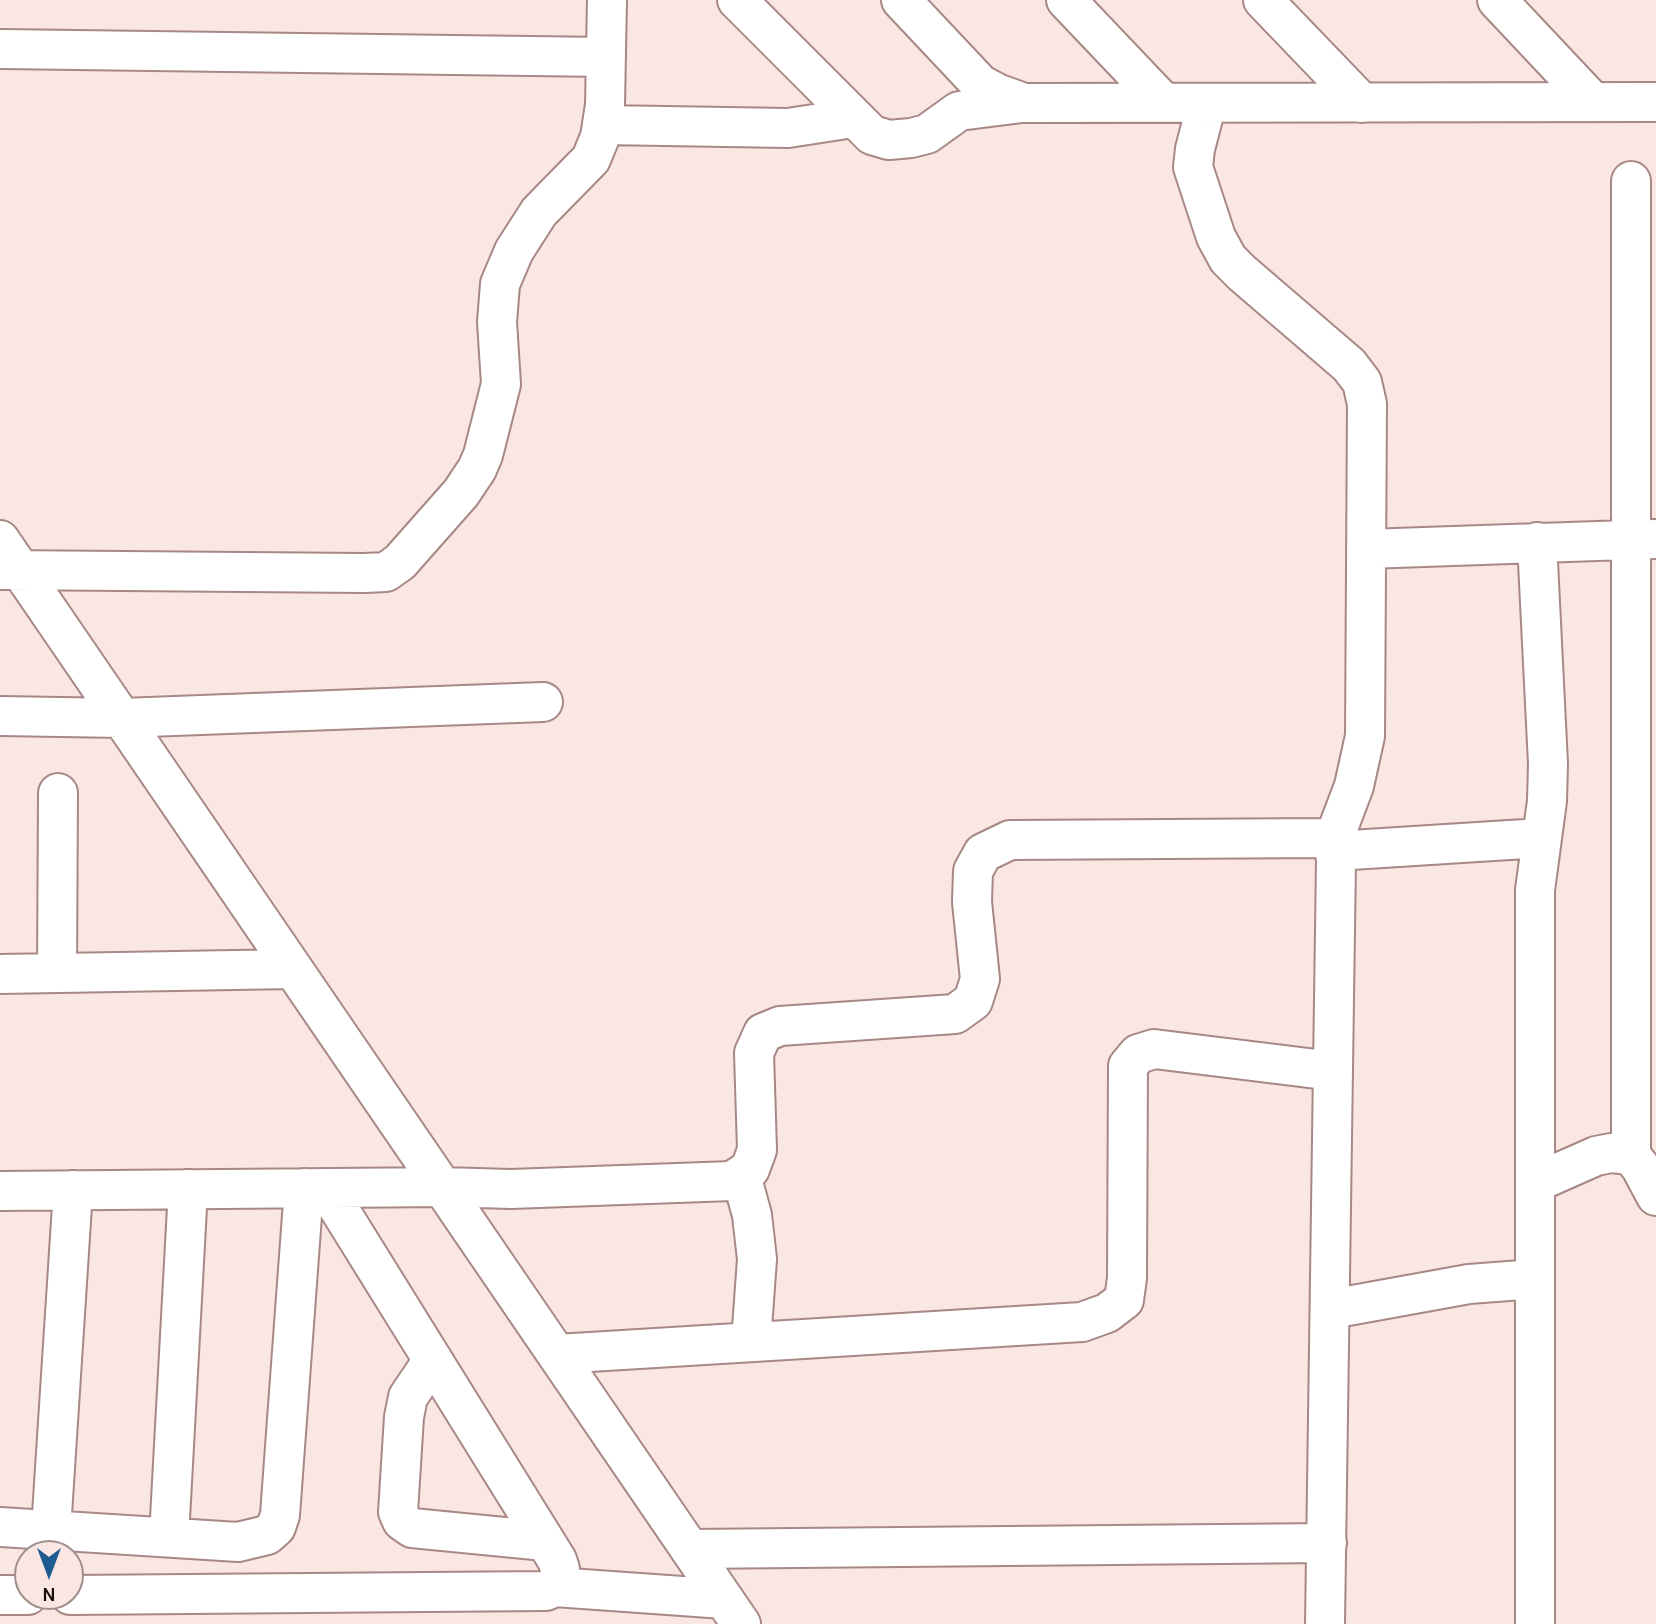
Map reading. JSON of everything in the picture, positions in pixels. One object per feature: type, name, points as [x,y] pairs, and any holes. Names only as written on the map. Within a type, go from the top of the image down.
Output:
[{"type":"street","points":[[7,560],[364,573],[386,572],[400,562],[461,493],[483,455],[501,384],[497,322],[500,284],[514,251],[539,212],[590,159],[603,125],[607,0]]},
{"type":"street","points":[[737,0],[853,118],[872,135],[889,140],[927,134],[959,111],[1024,103],[1656,102]]},
{"type":"street","points":[[901,0],[980,84],[1024,103]]},
{"type":"street","points":[[1066,0],[1164,103]]},
{"type":"street","points":[[1263,0],[1362,103]]},
{"type":"street","points":[[1497,0],[1593,102]]},
{"type":"street","points":[[0,49],[606,57]]},
{"type":"street","points":[[1207,103],[1193,167],[1216,237],[1228,260],[1349,365],[1362,382],[1367,404],[1365,736],[1354,786],[1333,848],[1334,1071],[1325,1624]]},
{"type":"street","points":[[603,125],[788,128],[853,118]]},
{"type":"street","points":[[1631,181],[1644,539],[1631,1155],[1656,1196]]},
{"type":"street","points":[[1366,549],[1644,539]]},
{"type":"street","points":[[1535,1624],[1535,890],[1548,764],[1538,542]]},
{"type":"street","points":[[7,560],[122,718],[732,1611]]},
{"type":"street","points":[[0,716],[122,718],[543,702]]},
{"type":"street","points":[[57,973],[58,793]]},
{"type":"street","points":[[0,1191],[443,1187],[511,1189],[732,1181],[750,1170],[757,1150],[754,1053],[763,1033],[780,1026],[955,1014],[973,1001],[980,979],[972,902],[973,871],[983,853],[1010,840],[1324,838],[1333,848]]},
{"type":"street","points":[[1333,848],[1541,838]]},
{"type":"street","points":[[0,974],[293,969]]},
{"type":"street","points":[[556,1354],[1082,1322],[1107,1313],[1124,1300],[1127,1278],[1128,1066],[1138,1054],[1154,1049],[1334,1071]]},
{"type":"street","points":[[1535,1183],[1596,1156],[1611,1153],[1631,1155]]},
{"type":"street","points":[[741,1175],[752,1215],[757,1259],[751,1342]]},
{"type":"street","points":[[315,1188],[433,1360],[545,1541],[560,1569],[560,1578],[555,1587]]},
{"type":"street","points":[[0,1527],[238,1542],[267,1535],[276,1527],[280,1515],[315,1188]]},
{"type":"street","points":[[169,1537],[188,1189]]},
{"type":"street","points":[[51,1530],[73,1190]]},
{"type":"street","points":[[1331,1308],[1469,1284],[1535,1279]]},
{"type":"street","points":[[433,1360],[408,1397],[404,1417],[398,1512],[402,1521],[412,1528],[545,1541]]},
{"type":"street","points":[[690,1549],[1327,1543]]},
{"type":"street","points":[[84,1604],[546,1591],[555,1587],[732,1611]]}]
